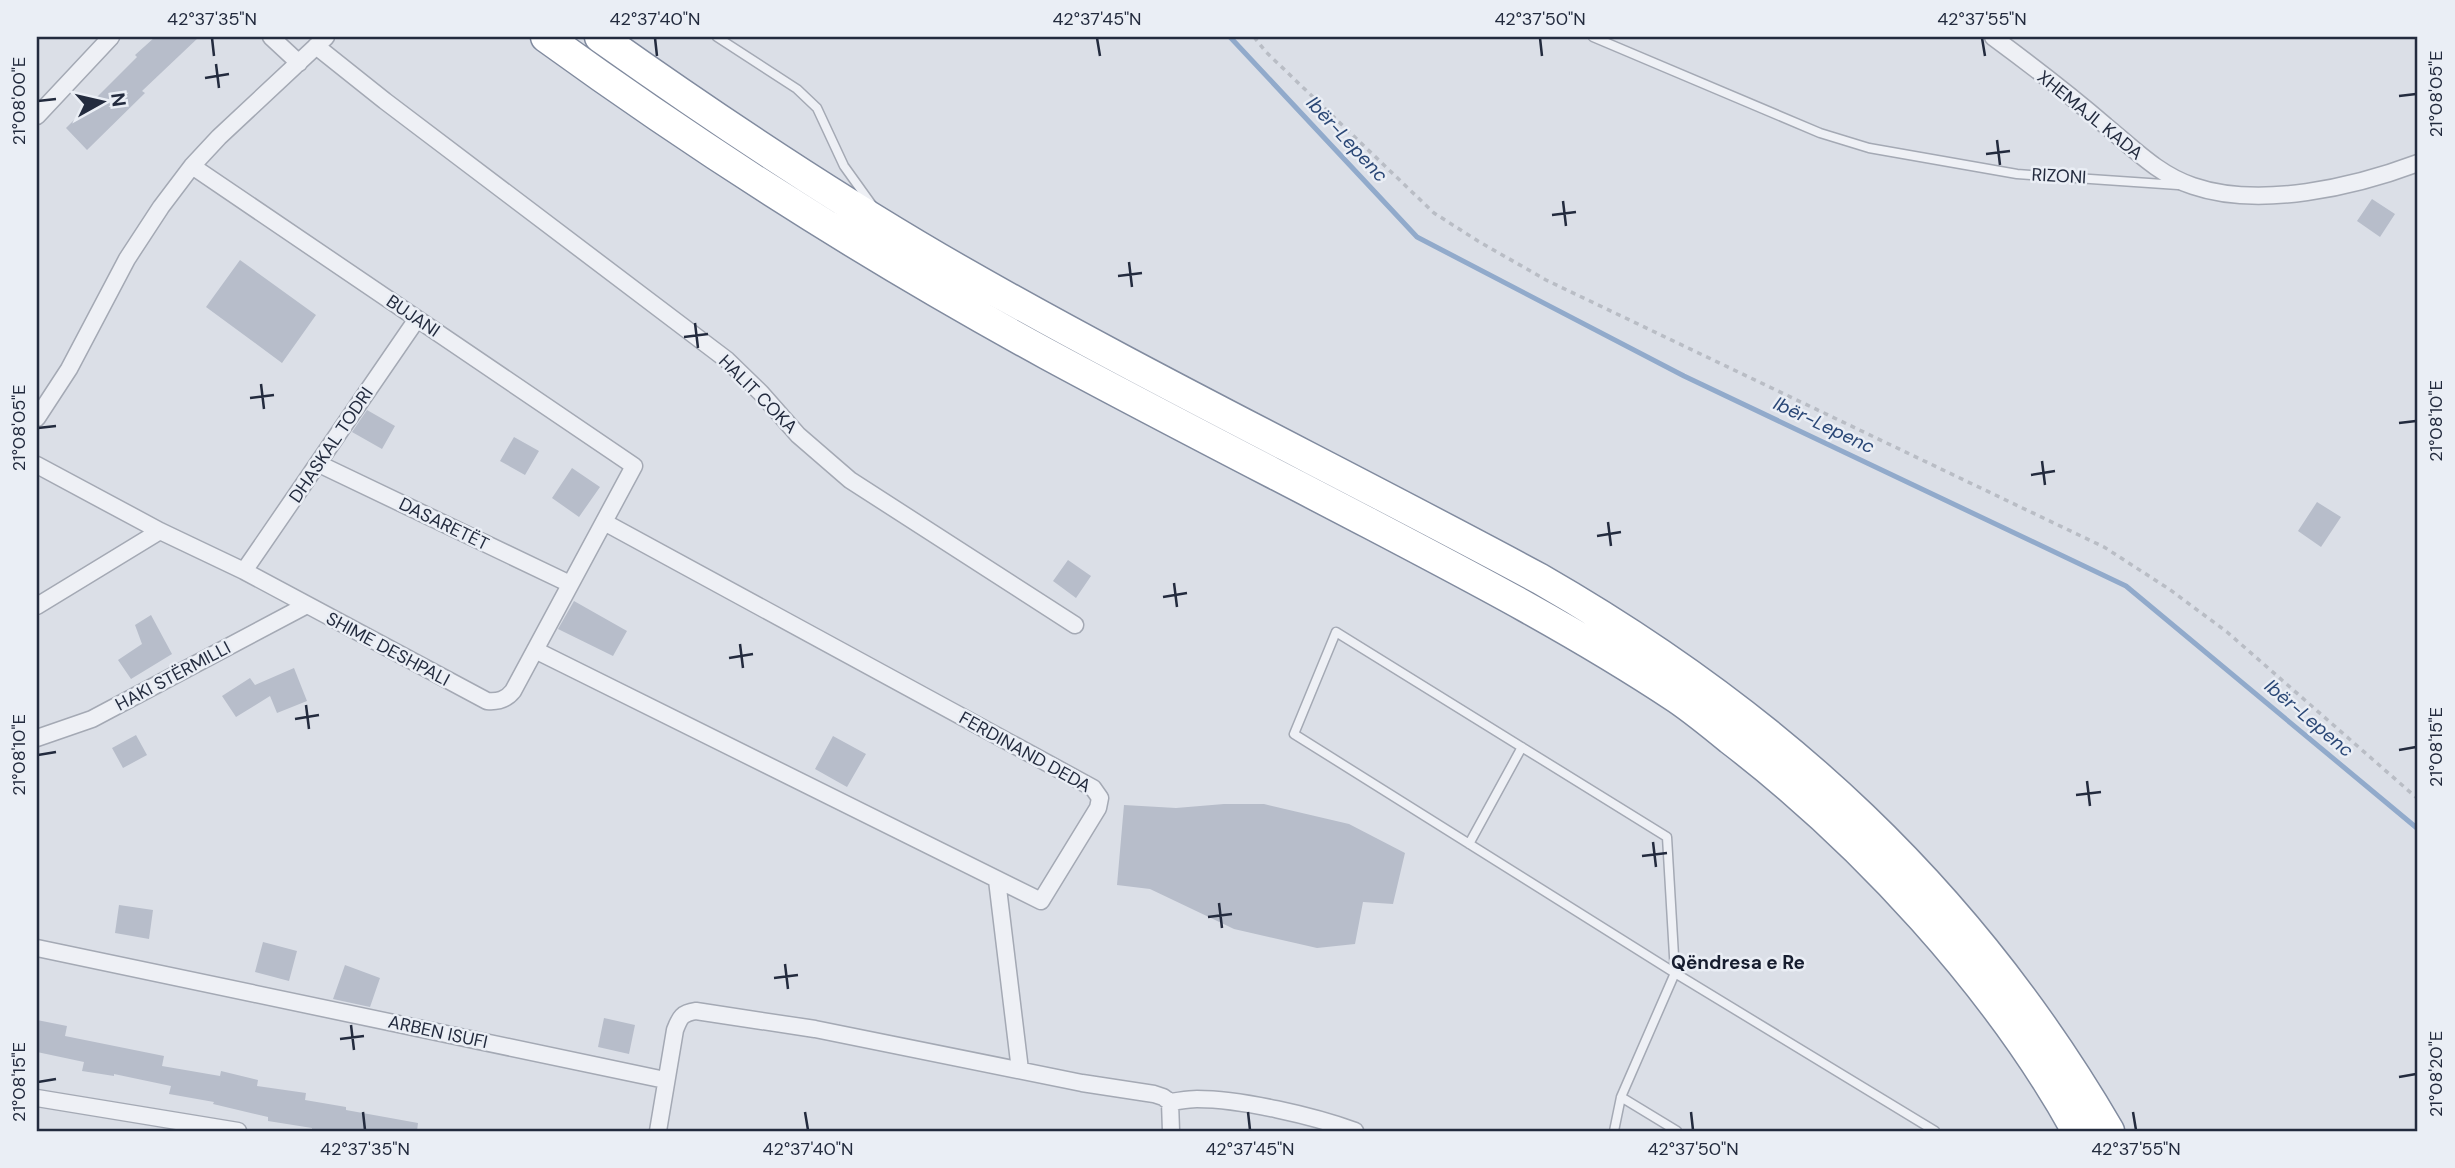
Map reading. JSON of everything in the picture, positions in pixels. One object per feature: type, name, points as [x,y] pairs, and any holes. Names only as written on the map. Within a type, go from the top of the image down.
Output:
[{"type":"highway","points":[[545,37],[789,203],[922,284],[1044,352],[1529,608],[1680,700],[1772,771],[1851,843],[1902,897],[1991,1003],[2033,1060],[2077,1131]]},
{"type":"highway","points":[[600,37],[678,92],[888,227],[1072,333],[1540,579],[1594,610],[1698,679],[1786,747],[1835,790],[1916,871],[2015,988],[2109,1131]]},
{"type":"street","points":[[37,116],[111,37]]},
{"type":"street","points":[[271,37],[299,63]]},
{"type":"street","name":"XHEMAJL KADA","points":[[1993,37],[2106,125],[2151,164],[2192,186]]},
{"type":"street","points":[[37,418],[42,397],[69,369],[127,259],[160,207],[192,166],[254,102],[321,42]]},
{"type":"street","name":"HALIT COKA","points":[[321,42],[385,101],[727,360],[798,435],[850,480],[1075,625]]},
{"type":"street","name":"RIZONI","points":[[2192,186],[2219,194],[2283,195],[2335,187],[2418,163]]},
{"type":"street","name":"BUJANI","points":[[192,166],[634,466]]},
{"type":"street","name":"DHASKAL TODRI","points":[[244,571],[418,319]]},
{"type":"street","name":"DASARETËT","points":[[319,464],[570,584]]},
{"type":"street","name":"SHIME DESHPALI","points":[[37,465],[160,531],[244,571],[487,701],[508,697],[634,466]]},
{"type":"street","name":"FERDINAND DEDA","points":[[535,650],[1041,901],[1098,808],[1100,798],[1093,788],[604,522]]},
{"type":"street","points":[[37,606],[160,531]]},
{"type":"street","name":"HAKI STËRMILLI","points":[[37,738],[92,719],[305,606]]},
{"type":"street","points":[[997,880],[1020,1070]]},
{"type":"street","name":"ARBEN ISUFI","points":[[37,948],[665,1080]]},
{"type":"street","points":[[658,1131],[675,1030],[680,1017],[696,1011],[814,1029],[1154,1094],[1170,1102],[1196,1098],[1245,1104],[1355,1131]]},
{"type":"street","points":[[37,1098],[238,1131]]},
{"type":"street","points":[[1170,1102],[1171,1131]]},
{"type":"lane","points":[[717,37],[797,89],[817,108],[844,166],[888,227]]},
{"type":"lane","name":"RIZONI","points":[[1593,37],[1820,133],[1869,148],[2017,174],[2192,186]]},
{"type":"lane","points":[[1614,1131],[1621,1097],[1675,973],[1667,837],[1336,632],[1294,734],[1675,973],[1935,1131]]},
{"type":"lane","points":[[1469,844],[1522,747]]},
{"type":"lane","points":[[1621,1097],[1677,1131]]},
{"type":"path","points":[[1254,37],[1434,213],[1546,280],[2104,547],[2169,589],[2227,632],[2418,799]]},
{"type":"building","points":[[155,37],[199,37],[142,91],[145,93],[87,150],[66,128]]},
{"type":"building","points":[[2372,199],[2395,214],[2380,237],[2357,221]]},
{"type":"building","points":[[240,260],[316,315],[282,363],[206,307]]},
{"type":"building","points":[[367,410],[395,426],[382,449],[352,432]]},
{"type":"building","points":[[514,437],[539,451],[525,475],[500,461]]},
{"type":"building","points":[[572,468],[600,487],[579,517],[552,498]]},
{"type":"building","points":[[2317,502],[2341,517],[2321,547],[2298,531]]},
{"type":"building","points":[[1068,560],[1091,576],[1076,598],[1053,581]]},
{"type":"building","points":[[574,601],[627,631],[613,656],[558,629]]},
{"type":"building","points":[[151,615],[172,654],[131,679],[118,660],[142,644],[135,625]]},
{"type":"building","points":[[294,668],[307,701],[277,713],[270,696],[236,717],[222,696],[250,678],[255,685]]},
{"type":"building","points":[[136,735],[147,755],[123,768],[112,748]]},
{"type":"building","points":[[833,736],[866,754],[847,787],[815,769]]},
{"type":"building","points":[[1264,804],[1349,824],[1405,853],[1393,904],[1363,902],[1355,944],[1317,948],[1234,929],[1150,889],[1117,885],[1124,805],[1176,808]]},
{"type":"building","points":[[119,905],[153,910],[149,939],[115,933]]},
{"type":"building","points":[[263,942],[297,951],[289,981],[255,972]]},
{"type":"building","points":[[345,965],[380,978],[370,1007],[333,999]]},
{"type":"building","points":[[604,1018],[635,1025],[629,1054],[598,1047]]},
{"type":"building","points":[[37,1020],[67,1026],[65,1036],[164,1056],[162,1066],[220,1076],[221,1071],[258,1080],[257,1086],[306,1093],[305,1100],[418,1123],[417,1131],[312,1131],[312,1128],[268,1121],[268,1117],[213,1104],[214,1102],[169,1094],[171,1086],[114,1074],[82,1071],[84,1062],[37,1052]]},
{"type":"waterway","name":"Ibër-Lepenc","points":[[1230,37],[1417,237],[1684,376],[2126,586],[2418,829]]},
{"type":"district","name":"Qëndresa e Re","points":[[1738,962]]}]
